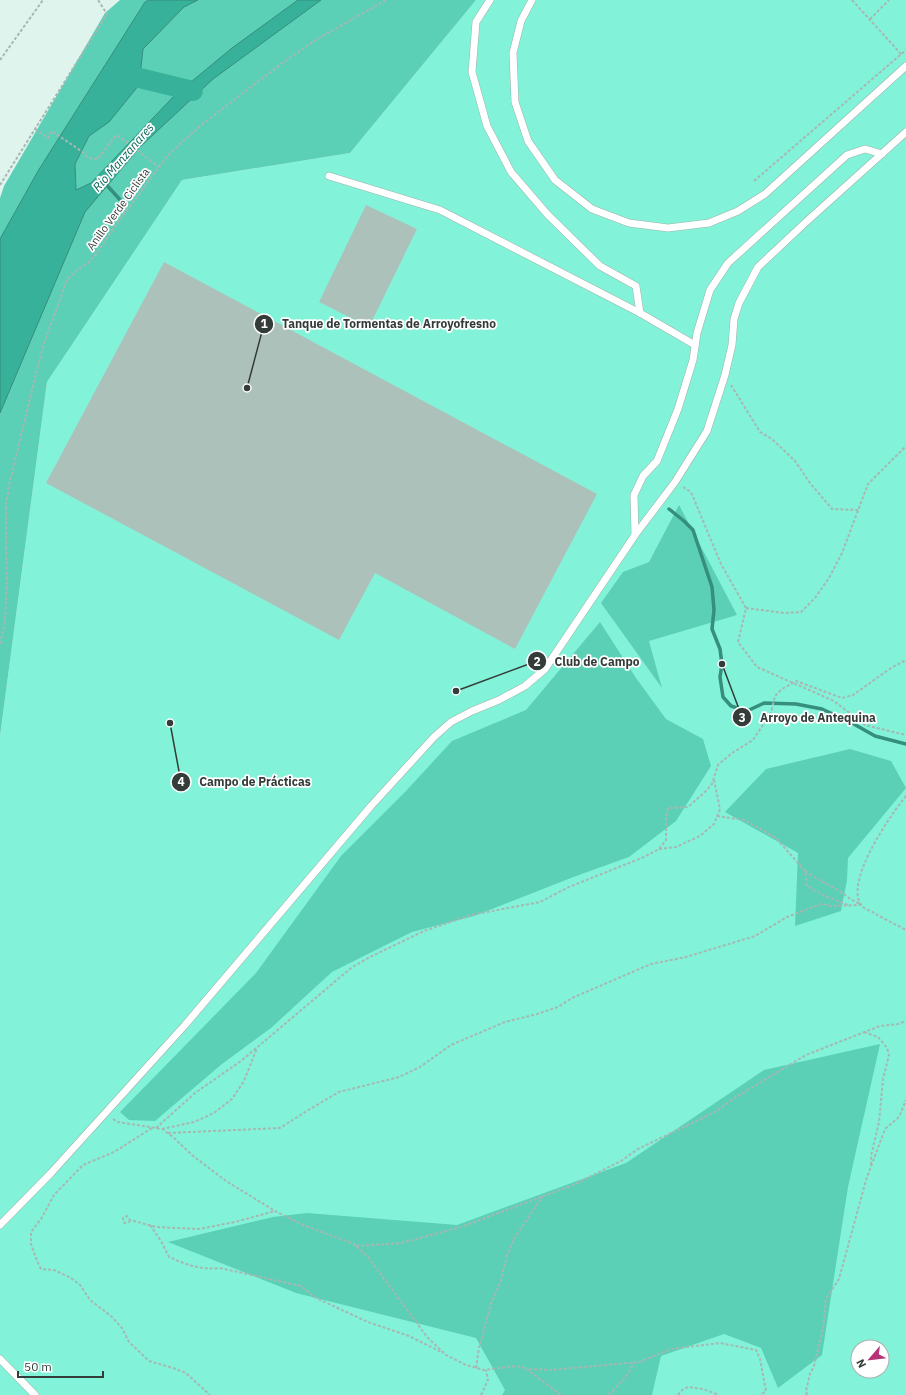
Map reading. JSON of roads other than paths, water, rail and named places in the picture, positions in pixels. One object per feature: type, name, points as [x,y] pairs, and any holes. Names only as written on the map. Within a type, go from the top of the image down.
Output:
[{"type":"lane","points":[[490,0],[476,22],[472,72],[488,126],[510,172],[548,216],[600,266],[636,286],[640,313]]},
{"type":"lane","points":[[532,0],[521,21],[513,53],[515,102],[528,141],[555,180],[592,209],[629,224],[668,228],[709,223],[738,211],[765,194],[906,66]]},
{"type":"lane","points":[[0,1225],[51,1173],[185,1025],[371,806],[434,737],[451,722],[472,711],[499,700],[525,686],[545,669],[635,535],[675,482],[707,431],[725,375],[732,345],[734,318],[739,303],[758,267],[906,132]]},
{"type":"lane","points":[[635,535],[634,495],[643,476],[657,461],[665,444],[693,360],[696,333],[710,290],[728,263],[847,155],[865,149],[882,154]]},
{"type":"lane","points":[[329,176],[440,210],[640,313],[695,345]]},
{"type":"lane","points":[[0,1359],[35,1395]]},
{"type":"water","points":[[149,0],[198,0],[184,7],[143,49],[139,85],[109,122],[89,136],[75,164],[76,190],[91,183],[174,96],[232,48],[298,0],[321,0],[213,79],[140,147],[85,212],[0,413],[0,239],[38,171],[145,2]]},
{"type":"waterway","name":"Río Manzanares","points":[[115,72],[193,91]]},
{"type":"waterway","points":[[104,182],[122,202]]},
{"type":"waterway","points":[[669,509],[693,530],[712,587],[714,610],[712,629],[720,649],[722,664],[720,677],[723,697],[731,706],[747,711],[764,703],[796,704],[822,709],[875,736],[906,744]]},
{"type":"place","name":"Tanque de Tormentas de Arroyofresno","points":[[247,388]]},
{"type":"place","name":"Arroyo de Antequina","points":[[722,664]]},
{"type":"place","name":"Club de Campo","points":[[456,691]]},
{"type":"place","name":"Campo de Prácticas","points":[[170,723]]}]
